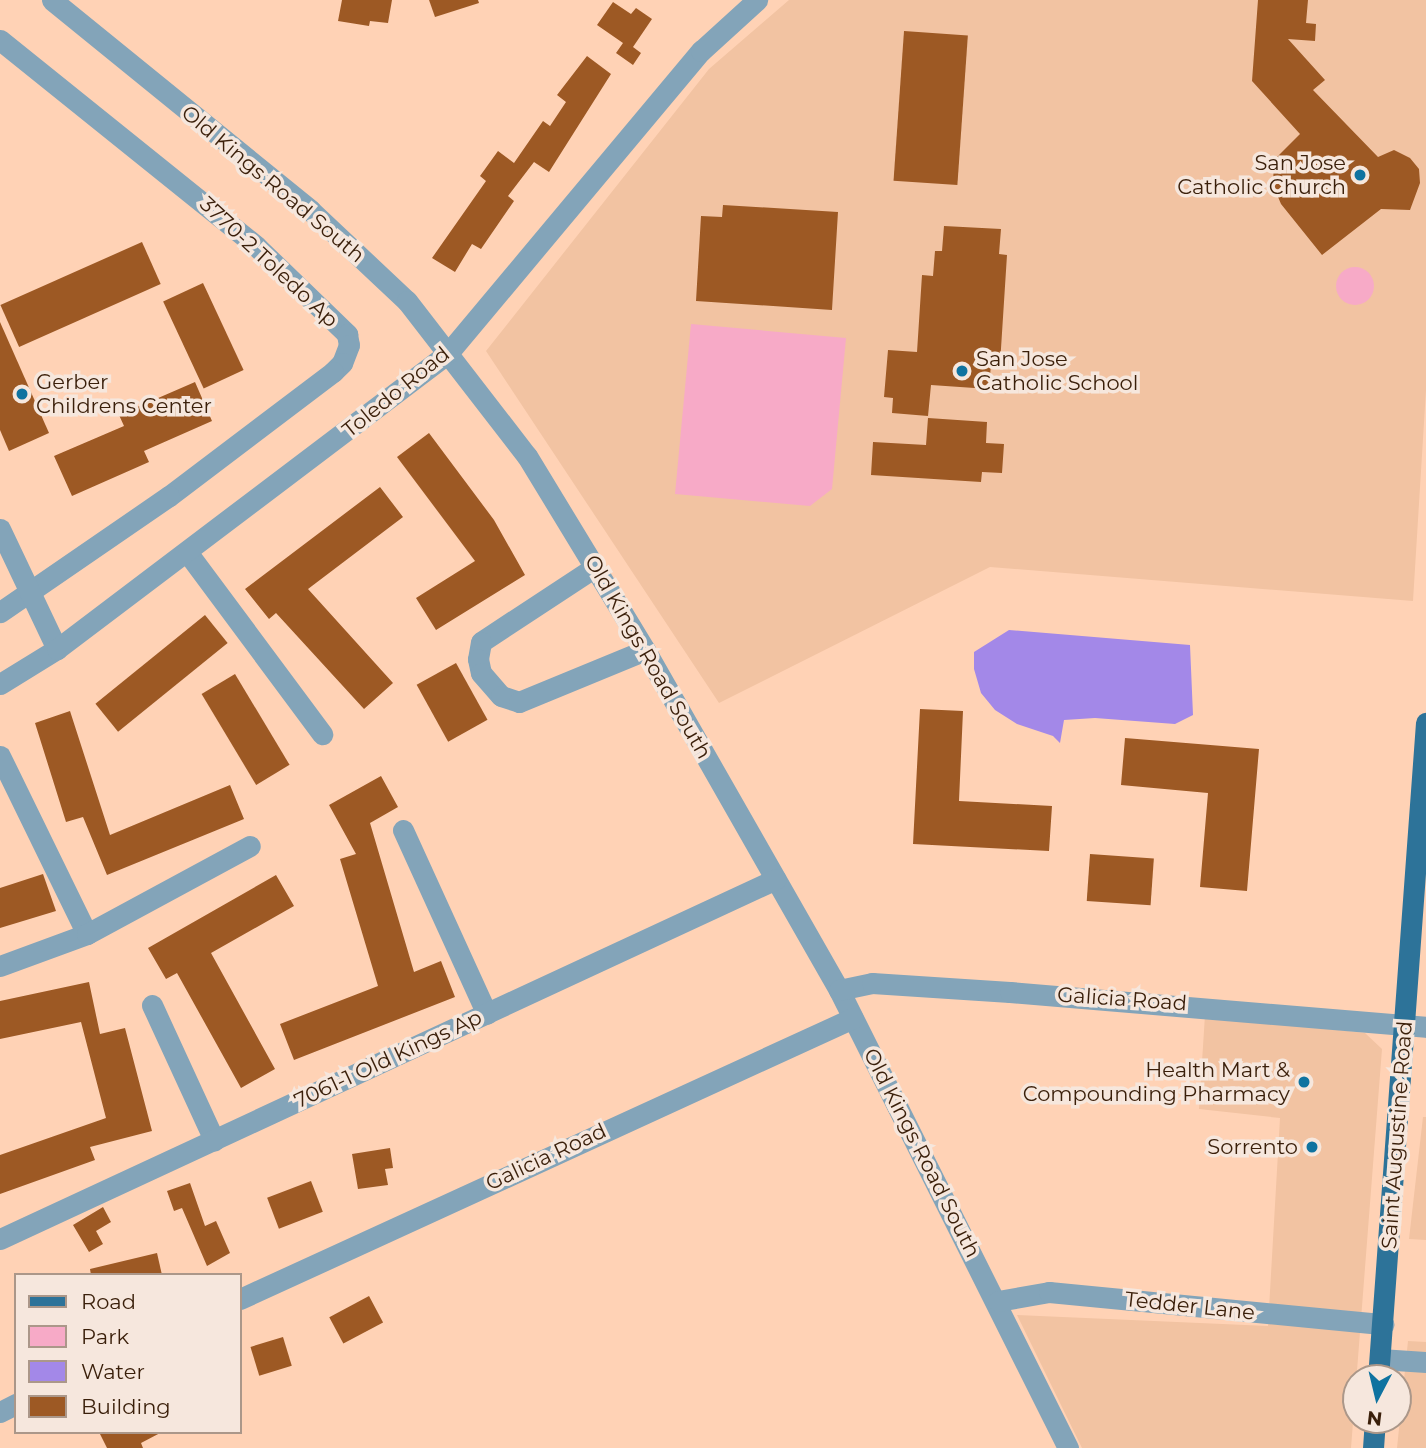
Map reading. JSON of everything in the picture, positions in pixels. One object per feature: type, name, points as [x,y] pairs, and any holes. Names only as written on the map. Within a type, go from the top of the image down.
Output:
[{"type":"main road","name":"Saint Augustine Road","points":[[1379,1364],[1416,1026],[1426,723]]},
{"type":"street","name":"Old Kings Road South","points":[[52,0],[310,210],[407,301],[527,456],[646,650],[839,990],[998,1301],[1068,1448]]},
{"type":"street","name":"Toledo Road","points":[[0,684],[57,649],[449,352],[701,51],[757,0]]},
{"type":"street","name":"3770-2 Toledo Ap","points":[[0,40],[256,246],[347,334],[349,345],[342,363],[333,372],[30,594],[0,612]]},
{"type":"street","points":[[0,529],[57,649]]},
{"type":"street","points":[[187,552],[322,734]]},
{"type":"street","points":[[595,566],[481,642],[478,659],[481,673],[501,696],[519,702],[646,650]]},
{"type":"street","points":[[0,756],[87,934]]},
{"type":"street","points":[[403,830],[487,1014]]},
{"type":"street","points":[[0,966],[87,934],[250,846]]},
{"type":"street","name":"7061-1 Old Kings Ap","points":[[0,1239],[776,879]]},
{"type":"street","name":"Galicia Road","points":[[839,990],[872,984],[996,991],[1235,1007],[1416,1026]]},
{"type":"street","points":[[152,1005],[214,1140]]},
{"type":"street","name":"Galicia Road","points":[[242,1298],[853,1018]]},
{"type":"street","name":"Tedder Lane","points":[[998,1301],[1049,1292],[1382,1324]]},
{"type":"shaded area","name":"San Jose Catholic School","points":[[789,0],[1426,0],[1426,390],[1413,601],[990,567],[719,703],[486,351],[709,69]]},
{"type":"shaded area","points":[[1205,1015],[1365,1033],[1382,1049],[1358,1364],[1342,1364],[1342,1434],[1352,1434],[1351,1448],[1082,1448],[1017,1315],[1268,1326],[1280,1118],[1199,1109]]},
{"type":"shaded area","points":[[1423,1117],[1426,1117],[1426,1240],[1409,1239]]},
{"type":"shaded area","points":[[1408,1341],[1426,1342],[1426,1448],[1397,1448],[1398,1434],[1412,1434],[1412,1364],[1406,1364]]},
{"type":"green space","points":[[1355,267],[1368,273],[1374,286],[1368,299],[1355,305],[1342,299],[1336,286],[1342,273]]},
{"type":"green space","points":[[691,324],[846,338],[832,489],[810,506],[675,494]]},
{"type":"water","points":[[1009,630],[1190,645],[1193,715],[1175,724],[1095,718],[1064,720],[1060,743],[1053,736],[1017,724],[995,710],[981,693],[974,669],[974,652]]},
{"type":"building","points":[[342,0],[392,0],[388,23],[370,21],[369,26],[338,21]]},
{"type":"building","points":[[429,0],[478,0],[479,3],[435,17]]},
{"type":"building","points":[[1258,0],[1308,0],[1306,23],[1316,24],[1315,41],[1288,39],[1325,80],[1313,90],[1378,157],[1394,150],[1410,158],[1419,169],[1420,183],[1410,210],[1381,209],[1322,255],[1281,204],[1273,185],[1274,160],[1300,134],[1252,81]]},
{"type":"building","points":[[613,2],[631,14],[636,8],[652,19],[633,47],[641,53],[633,65],[616,53],[623,43],[597,25]]},
{"type":"building","points":[[904,31],[968,35],[957,185],[894,181]]},
{"type":"building","points":[[587,56],[611,74],[549,172],[534,162],[508,196],[514,201],[481,249],[472,244],[455,272],[432,258],[486,181],[480,176],[498,151],[514,163],[543,121],[550,126],[566,102],[557,95]]},
{"type":"building","points":[[723,205],[838,212],[832,310],[696,301],[701,216],[722,217]]},
{"type":"building","points":[[944,226],[1001,229],[999,254],[1007,255],[1000,364],[991,364],[989,389],[931,385],[928,416],[892,413],[893,398],[884,397],[888,350],[917,352],[922,275],[933,276],[935,251],[942,251]]},
{"type":"building","points":[[142,242],[161,284],[19,347],[0,305]]},
{"type":"building","points":[[203,283],[244,370],[204,389],[163,302]]},
{"type":"building","points":[[0,322],[49,433],[9,451],[0,430]]},
{"type":"building","points":[[195,382],[212,421],[144,451],[149,462],[72,496],[54,456],[124,426],[119,415]]},
{"type":"building","points":[[928,418],[987,422],[986,443],[1004,444],[1002,473],[982,472],[981,482],[871,475],[873,442],[926,445]]},
{"type":"building","points":[[429,433],[494,520],[525,575],[436,630],[416,598],[475,561],[397,457]]},
{"type":"building","points":[[380,487],[403,517],[308,589],[393,683],[364,709],[276,613],[269,619],[245,589]]},
{"type":"building","points":[[205,615],[228,643],[118,732],[95,704]]},
{"type":"building","points":[[456,663],[488,720],[448,742],[417,685]]},
{"type":"building","points":[[235,674],[290,765],[256,785],[202,694]]},
{"type":"building","points":[[920,709],[963,711],[959,801],[1052,806],[1049,851],[913,844]]},
{"type":"building","points":[[70,711],[110,835],[230,785],[244,819],[107,875],[83,817],[66,822],[35,723]]},
{"type":"building","points":[[1125,738],[1259,749],[1247,891],[1200,887],[1208,793],[1121,785]]},
{"type":"building","points":[[381,776],[398,807],[370,823],[414,972],[441,961],[455,997],[294,1060],[280,1024],[378,986],[340,859],[356,854],[329,805]]},
{"type":"building","points":[[1090,854],[1154,858],[1151,905],[1087,901]]},
{"type":"building","points":[[43,874],[56,911],[0,928],[0,888]]},
{"type":"building","points":[[276,875],[294,906],[211,953],[275,1069],[241,1088],[177,973],[166,979],[148,948]]},
{"type":"building","points":[[89,982],[100,1034],[125,1028],[152,1131],[90,1147],[95,1160],[0,1194],[0,1155],[106,1118],[81,1022],[0,1039],[0,1001]]},
{"type":"building","points":[[390,1148],[393,1168],[385,1169],[388,1185],[358,1189],[352,1154]]},
{"type":"building","points":[[311,1181],[323,1212],[279,1229],[267,1198]]},
{"type":"building","points":[[190,1183],[205,1226],[216,1221],[230,1253],[207,1266],[182,1208],[174,1211],[167,1191]]},
{"type":"building","points":[[103,1207],[111,1222],[96,1231],[103,1244],[89,1252],[73,1225]]},
{"type":"building","points":[[157,1253],[162,1273],[91,1273],[90,1269]]},
{"type":"building","points":[[369,1296],[383,1322],[343,1344],[329,1317]]},
{"type":"building","points":[[283,1337],[292,1366],[259,1376],[250,1347]]},
{"type":"building","points":[[100,1434],[158,1434],[141,1443],[143,1448],[107,1448]]},
{"type":"place","name":"San Jose Catholic Church","points":[[1360,175]]},
{"type":"place","name":"San Jose Catholic School","points":[[962,371]]},
{"type":"place","name":"Gerber Childrens Center","points":[[22,394]]},
{"type":"place","name":"Health Mart & Compounding Pharmacy","points":[[1304,1082]]},
{"type":"place","name":"Sorrento","points":[[1312,1147]]}]
